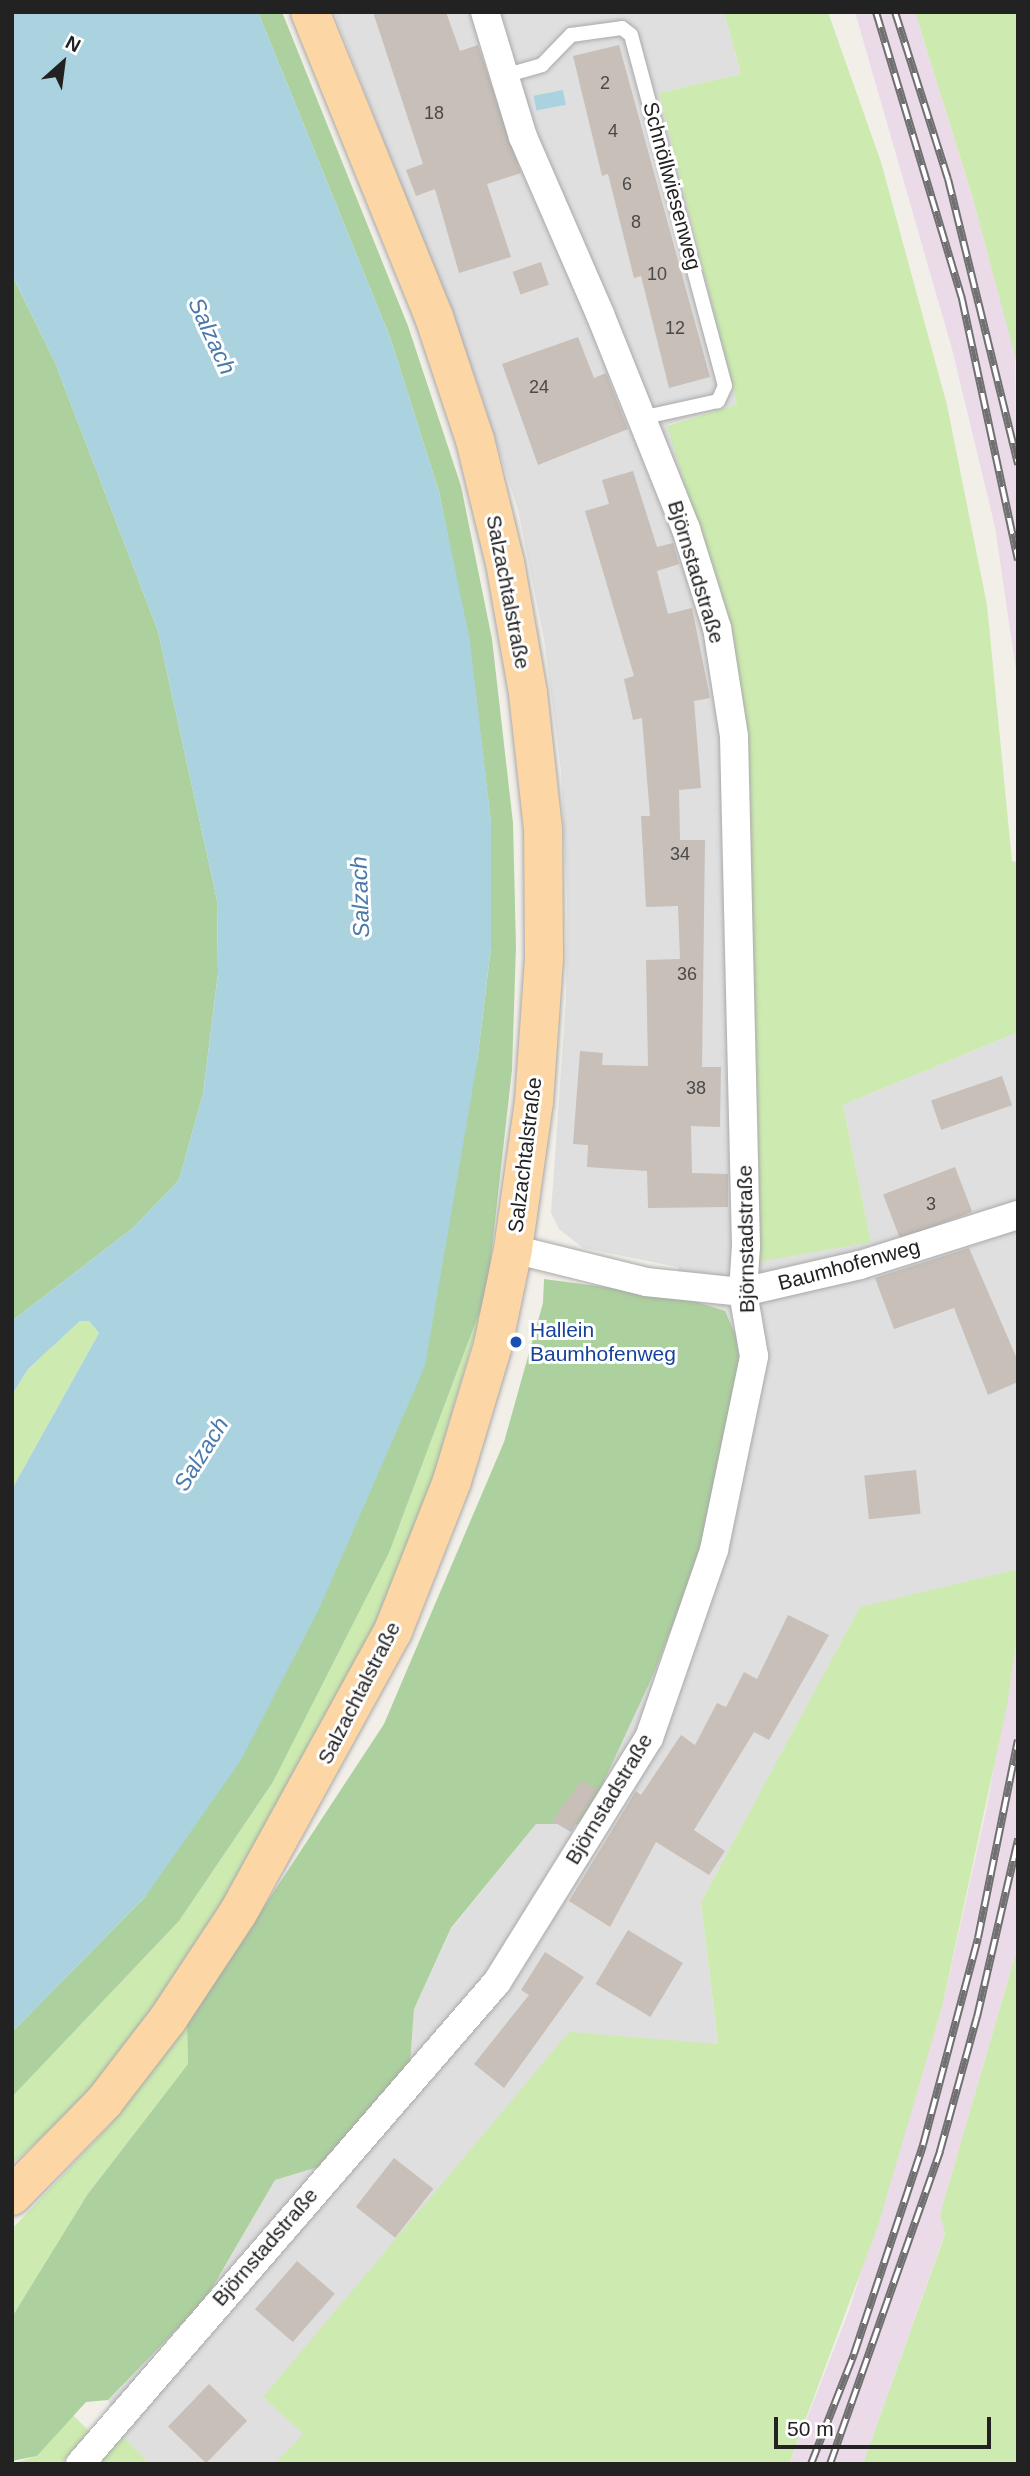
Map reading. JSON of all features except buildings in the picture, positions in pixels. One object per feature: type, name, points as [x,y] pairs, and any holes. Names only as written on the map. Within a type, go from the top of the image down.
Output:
[{"type":"main road","name":"Salzachtalstraße","points":[[12,2196],[104,2102],[168,2019],[238,1913],[317,1775],[393,1631],[452,1481],[493,1345],[513,1249],[534,1102],[544,959],[543,829],[528,693],[505,563],[475,440],[435,317],[310,12]]},
{"type":"street","name":"Björnstadstraße","points":[[80,2464],[497,1982],[649,1738],[714,1550],[754,1356],[743,1292],[746,1246],[734,736],[717,628],[686,529],[523,137],[485,12]]},
{"type":"street","name":"Baumhofenweg","points":[[513,1249],[646,1282],[743,1292],[860,1265],[1018,1215]]},
{"type":"lane","name":"Schnöllwiesenweg","points":[[504,76],[542,65],[571,35],[622,27],[631,35],[725,386],[718,401],[642,418]]},
{"type":"shaded area","points":[[334,12],[724,12],[741,74],[659,93],[737,404],[668,425],[722,607],[871,1242],[843,1105],[1018,1032],[1018,1569],[860,1608],[701,1902],[718,2045],[263,2397],[304,2434],[274,2464],[150,2464],[121,2435],[108,2400],[205,2300],[275,2180],[325,2165],[410,2066],[414,2009],[451,1929],[536,1824],[584,1824],[681,1297],[678,1267],[583,1248],[559,1229],[551,1213],[566,999],[567,896],[561,771],[544,639],[518,510],[476,379]]},
{"type":"shaded area","points":[[855,12],[915,12],[972,195],[1015,355],[1018,684],[995,527],[952,349]]},
{"type":"shaded area","points":[[1018,1628],[1018,1946],[940,2214],[945,2233],[863,2464],[789,2464],[850,2308],[942,2007],[987,1806]]},
{"type":"green space","points":[[258,12],[282,12],[408,326],[461,486],[492,639],[513,823],[516,947],[512,1070],[487,1292],[389,1553],[273,1782],[179,1921],[12,2097],[12,2032],[145,1897],[477,1063],[491,947],[491,822],[469,641],[439,492],[390,337]]},
{"type":"green space","points":[[724,12],[828,12],[881,162],[947,405],[987,605],[1012,861],[1018,862],[1018,1032],[843,1105],[871,1242],[758,1262],[722,607],[667,426],[737,404],[659,93],[741,74]]},
{"type":"green space","points":[[915,12],[1018,12],[1018,368],[972,195]]},
{"type":"green space","points":[[12,275],[54,360],[158,631],[217,900],[218,973],[203,1094],[179,1180],[133,1228],[12,1321]]},
{"type":"green space","points":[[544,1279],[681,1297],[725,1311],[736,1336],[741,1370],[698,1560],[654,1673],[584,1824],[536,1824],[451,1928],[414,2009],[410,2065],[325,2165],[275,2180],[205,2300],[108,2400],[86,2402],[37,2456],[12,2461],[12,2317],[87,2195],[188,2064],[187,2024],[384,1724],[504,1442],[543,1303]]},
{"type":"green space","points":[[487,1292],[417,1532],[374,1632],[323,1734],[186,1965],[125,2048],[70,2112],[12,2164],[12,2097],[179,1921],[273,1782],[389,1553]]},
{"type":"green space","points":[[80,1321],[89,1321],[99,1333],[12,1489],[12,1395],[28,1369]]},
{"type":"green space","points":[[1018,1569],[1018,1628],[1007,1706],[942,2007],[878,2226],[789,2464],[274,2464],[303,2434],[263,2397],[569,2032],[718,2044],[701,1902],[860,1607]]},
{"type":"green space","points":[[1018,1946],[1018,2464],[863,2464],[945,2234],[940,2214]]},
{"type":"green space","points":[[187,2024],[188,2064],[87,2195],[12,2317],[12,2229],[109,2126]]},
{"type":"green space","points":[[73,2415],[90,2432],[61,2464],[12,2464],[37,2456]]},
{"type":"green space","points":[[121,2435],[150,2464],[93,2464]]},
{"type":"water","name":"Salzach","points":[[12,12],[258,12],[390,337],[439,492],[470,641],[491,822],[491,947],[477,1063],[425,1366],[319,1609],[241,1760],[145,1897],[12,2032],[12,1489],[99,1333],[89,1321],[80,1321],[28,1369],[12,1395],[12,1321],[133,1228],[179,1180],[203,1094],[218,973],[217,900],[158,631],[54,360],[12,275]]},
{"type":"water","points":[[563,90],[566,105],[536,110],[534,96]]},
{"type":"railway","points":[[876,12],[962,299],[1018,560]]},
{"type":"railway","points":[[895,12],[948,179],[1018,465]]},
{"type":"railway","points":[[811,2464],[854,2354],[923,2145],[978,1938],[1018,1740]]},
{"type":"railway","points":[[830,2464],[940,2151],[977,2017],[1018,1839]]},
{"type":"place","name":"Hallein Baumhofenweg","points":[[516,1342]]}]
